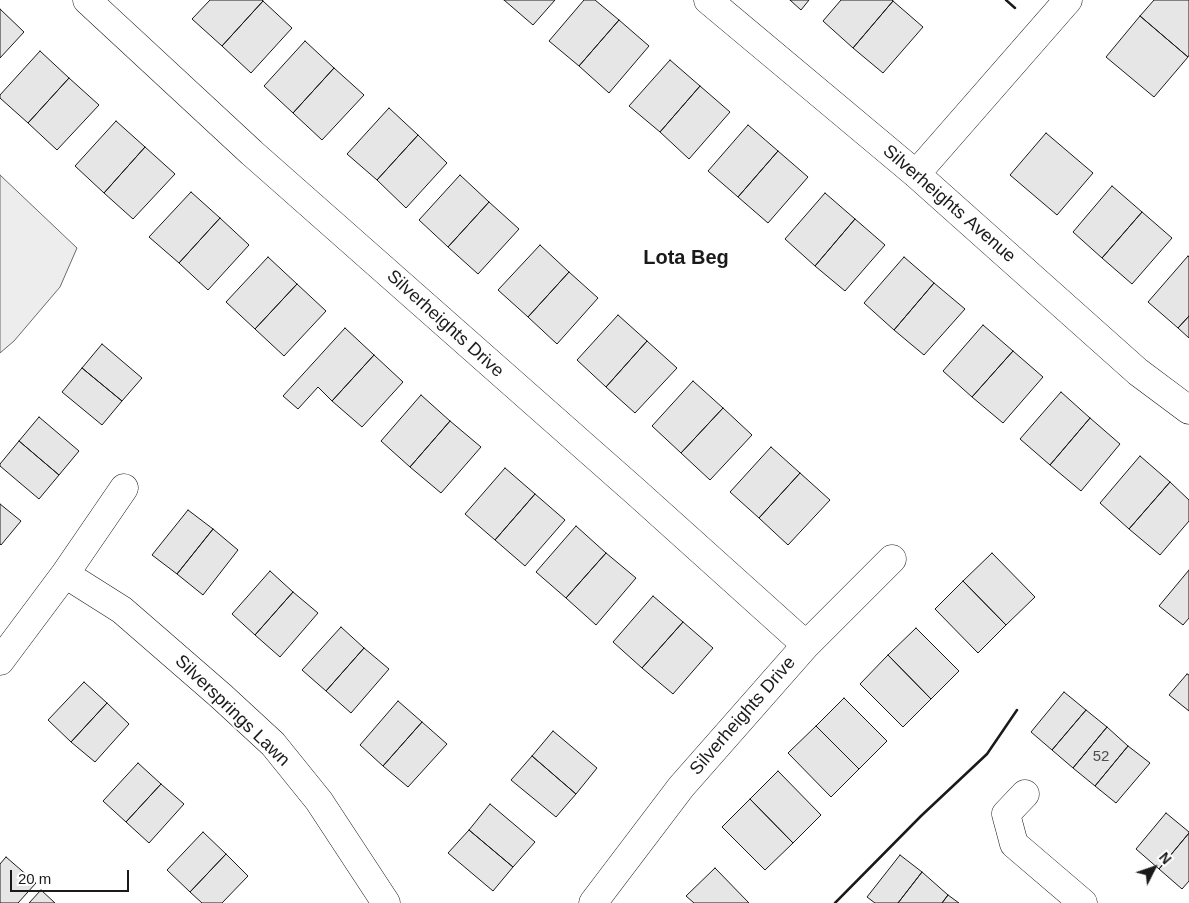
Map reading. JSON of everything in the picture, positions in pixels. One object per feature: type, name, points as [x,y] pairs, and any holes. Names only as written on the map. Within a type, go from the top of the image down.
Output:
[{"type":"street","name":"Silverheights Drive","points":[[86,0],[259,159],[806,645]]},
{"type":"street","name":"Silverheights Avenue","points":[[708,0],[916,174],[1138,372],[1189,410]]},
{"type":"street","points":[[916,174],[1068,0]]},
{"type":"street","points":[[0,661],[65,574],[124,488]]},
{"type":"street","name":"Silverheights Drive","points":[[593,903],[681,787],[806,645],[892,559]]},
{"type":"street","name":"Silversprings Lawn","points":[[65,574],[122,610],[273,744],[319,801],[386,903]]},
{"type":"street","points":[[1025,794],[1006,814],[1014,844],[1083,903]]},
{"type":"shaded area","points":[[0,175],[77,248],[60,287],[14,341],[0,353]]},
{"type":"building","points":[[210,0],[263,1],[222,46],[192,19]]},
{"type":"building","points":[[504,0],[555,0],[533,25]]},
{"type":"building","points":[[584,0],[595,0],[619,20],[579,66],[549,41]]},
{"type":"building","points":[[790,0],[809,0],[801,10]]},
{"type":"building","points":[[841,0],[893,1],[853,48],[823,21]]},
{"type":"building","points":[[1154,0],[1189,0],[1188,57],[1140,16]]},
{"type":"building","points":[[263,1],[292,28],[251,73],[222,46]]},
{"type":"building","points":[[893,1],[923,27],[883,73],[853,48]]},
{"type":"building","points":[[0,9],[24,32],[0,58]]},
{"type":"building","points":[[1140,16],[1188,57],[1154,97],[1106,57]]},
{"type":"building","points":[[619,20],[649,46],[609,93],[579,66]]},
{"type":"building","points":[[305,41],[334,68],[293,113],[264,86]]},
{"type":"building","points":[[40,51],[69,78],[28,123],[0,98],[0,95]]},
{"type":"building","points":[[670,60],[700,86],[660,132],[629,106]]},
{"type":"building","points":[[334,68],[364,95],[322,140],[293,113]]},
{"type":"building","points":[[69,78],[99,105],[57,150],[28,123]]},
{"type":"building","points":[[700,86],[730,112],[689,159],[660,132]]},
{"type":"building","points":[[389,108],[418,135],[377,180],[347,154]]},
{"type":"building","points":[[116,121],[145,147],[104,193],[75,166]]},
{"type":"building","points":[[748,125],[778,151],[738,197],[708,171]]},
{"type":"building","points":[[1046,133],[1093,173],[1057,215],[1010,175]]},
{"type":"building","points":[[418,135],[447,163],[406,208],[377,180]]},
{"type":"building","points":[[145,147],[175,174],[133,219],[104,193]]},
{"type":"building","points":[[778,151],[808,177],[768,223],[738,197]]},
{"type":"building","points":[[460,175],[489,202],[448,247],[419,220]]},
{"type":"building","points":[[1112,186],[1142,212],[1102,258],[1073,232]]},
{"type":"building","points":[[191,192],[220,218],[179,263],[149,237]]},
{"type":"building","points":[[825,193],[855,219],[815,266],[785,239]]},
{"type":"building","points":[[489,202],[519,229],[478,274],[448,247]]},
{"type":"building","points":[[1142,212],[1172,238],[1132,284],[1102,258]]},
{"type":"building","points":[[220,218],[249,245],[208,290],[179,263]]},
{"type":"building","points":[[855,219],[885,245],[845,291],[815,266]]},
{"type":"building","points":[[540,245],[569,272],[528,317],[498,290]]},
{"type":"building","points":[[1188,256],[1189,316],[1178,328],[1148,302]]},
{"type":"building","points":[[268,257],[297,284],[255,329],[226,302]]},
{"type":"building","points":[[904,257],[934,283],[894,330],[864,303]]},
{"type":"building","points":[[569,272],[598,298],[557,344],[528,317]]},
{"type":"building","points":[[934,283],[965,309],[924,355],[894,330]]},
{"type":"building","points":[[297,284],[326,311],[284,356],[255,329]]},
{"type":"building","points":[[618,315],[647,341],[606,387],[577,360]]},
{"type":"building","points":[[1189,316],[1189,338],[1178,328]]},
{"type":"building","points":[[983,325],[1013,351],[972,397],[943,371]]},
{"type":"building","points":[[345,328],[374,355],[332,401],[318,387],[298,409],[283,396]]},
{"type":"building","points":[[647,341],[677,368],[635,413],[606,387]]},
{"type":"building","points":[[102,344],[142,378],[122,401],[82,368]]},
{"type":"building","points":[[1013,351],[1043,377],[1003,423],[972,397]]},
{"type":"building","points":[[374,355],[403,382],[362,427],[332,401]]},
{"type":"building","points":[[82,368],[122,401],[102,425],[62,392]]},
{"type":"building","points":[[693,381],[723,408],[681,453],[652,426]]},
{"type":"building","points":[[1061,392],[1090,418],[1050,465],[1020,439]]},
{"type":"building","points":[[421,395],[450,421],[410,467],[381,441]]},
{"type":"building","points":[[723,408],[752,435],[710,480],[681,453]]},
{"type":"building","points":[[39,417],[79,451],[59,475],[19,441]]},
{"type":"building","points":[[1090,418],[1120,444],[1081,491],[1050,465]]},
{"type":"building","points":[[450,421],[481,447],[441,493],[410,467]]},
{"type":"building","points":[[19,441],[59,475],[39,499],[0,466]]},
{"type":"building","points":[[771,447],[800,473],[759,518],[730,492]]},
{"type":"building","points":[[1140,456],[1170,482],[1129,529],[1100,503]]},
{"type":"building","points":[[505,468],[535,494],[495,540],[465,514]]},
{"type":"building","points":[[800,473],[830,500],[788,545],[759,518]]},
{"type":"building","points":[[1170,482],[1189,500],[1189,521],[1160,555],[1129,529]]},
{"type":"building","points":[[535,494],[565,520],[525,566],[495,540]]},
{"type":"building","points":[[0,504],[21,521],[1,545],[0,544]]},
{"type":"building","points":[[188,510],[213,529],[177,574],[152,555]]},
{"type":"building","points":[[576,526],[606,553],[566,598],[536,572]]},
{"type":"building","points":[[213,529],[238,550],[203,595],[177,574]]},
{"type":"building","points":[[606,553],[636,578],[596,625],[566,598]]},
{"type":"building","points":[[992,553],[1035,597],[1006,625],[963,581]]},
{"type":"building","points":[[1189,570],[1189,618],[1183,625],[1159,606]]},
{"type":"building","points":[[270,571],[293,592],[255,635],[232,614]]},
{"type":"building","points":[[963,581],[1006,625],[978,653],[935,609]]},
{"type":"building","points":[[293,592],[318,613],[280,657],[255,635]]},
{"type":"building","points":[[653,596],[683,622],[642,668],[613,642]]},
{"type":"building","points":[[683,622],[713,648],[673,694],[642,668]]},
{"type":"building","points":[[341,627],[364,648],[326,691],[302,670]]},
{"type":"building","points":[[916,628],[959,671],[931,699],[888,655]]},
{"type":"building","points":[[364,648],[389,669],[351,713],[326,691]]},
{"type":"building","points":[[888,655],[931,699],[903,727],[860,684]]},
{"type":"building","points":[[1187,674],[1189,675],[1189,711],[1169,695]]},
{"type":"building","points":[[84,682],[107,703],[71,742],[48,720]]},
{"type":"building","points":[[1064,692],[1086,710],[1052,750],[1031,732]]},
{"type":"building","points":[[844,698],[887,741],[859,769],[816,726]]},
{"type":"building","points":[[398,701],[422,722],[383,766],[360,745]]},
{"type":"building","points":[[107,703],[129,724],[95,762],[71,742]]},
{"type":"building","points":[[1086,710],[1107,727],[1073,768],[1052,750]]},
{"type":"building","points":[[422,722],[447,744],[408,787],[383,766]]},
{"type":"building","points":[[816,726],[859,769],[831,797],[788,753]]},
{"type":"building","points":[[1107,727],[1128,746],[1095,786],[1073,768]]},
{"type":"building","points":[[553,731],[597,768],[576,794],[532,756]]},
{"type":"building","points":[[1128,746],[1150,763],[1116,803],[1095,786]]},
{"type":"building","points":[[532,756],[576,794],[556,817],[511,780]]},
{"type":"building","points":[[138,763],[161,784],[126,822],[103,801]]},
{"type":"building","points":[[778,771],[821,815],[793,843],[750,799]]},
{"type":"building","points":[[161,784],[184,804],[149,843],[126,822]]},
{"type":"building","points":[[750,799],[793,843],[765,870],[722,827]]},
{"type":"building","points":[[490,804],[535,842],[513,867],[469,830]]},
{"type":"building","points":[[1166,813],[1189,833],[1159,869],[1136,849]]},
{"type":"building","points":[[469,830],[513,867],[493,891],[448,853]]},
{"type":"building","points":[[203,832],[226,854],[190,892],[167,870]]},
{"type":"building","points":[[1189,833],[1189,881],[1182,889],[1159,869]]},
{"type":"building","points":[[226,854],[248,876],[222,903],[202,903],[190,892]]},
{"type":"building","points":[[900,855],[922,872],[898,903],[875,903],[867,897]]},
{"type":"building","points":[[6,857],[36,883],[18,903],[0,903],[0,864]]},
{"type":"building","points":[[715,868],[749,903],[694,903],[686,896]]},
{"type":"building","points":[[922,872],[948,895],[942,903],[898,903]]},
{"type":"building","points":[[41,890],[55,903],[29,903]]},
{"type":"building","points":[[948,895],[959,903],[942,903]]},
{"type":"wall","points":[[1006,0],[1015,8]]},
{"type":"wall","points":[[835,903],[921,816],[987,754],[1017,710]]},
{"type":"district","name":"Lota Beg","points":[[686,258]]}]
